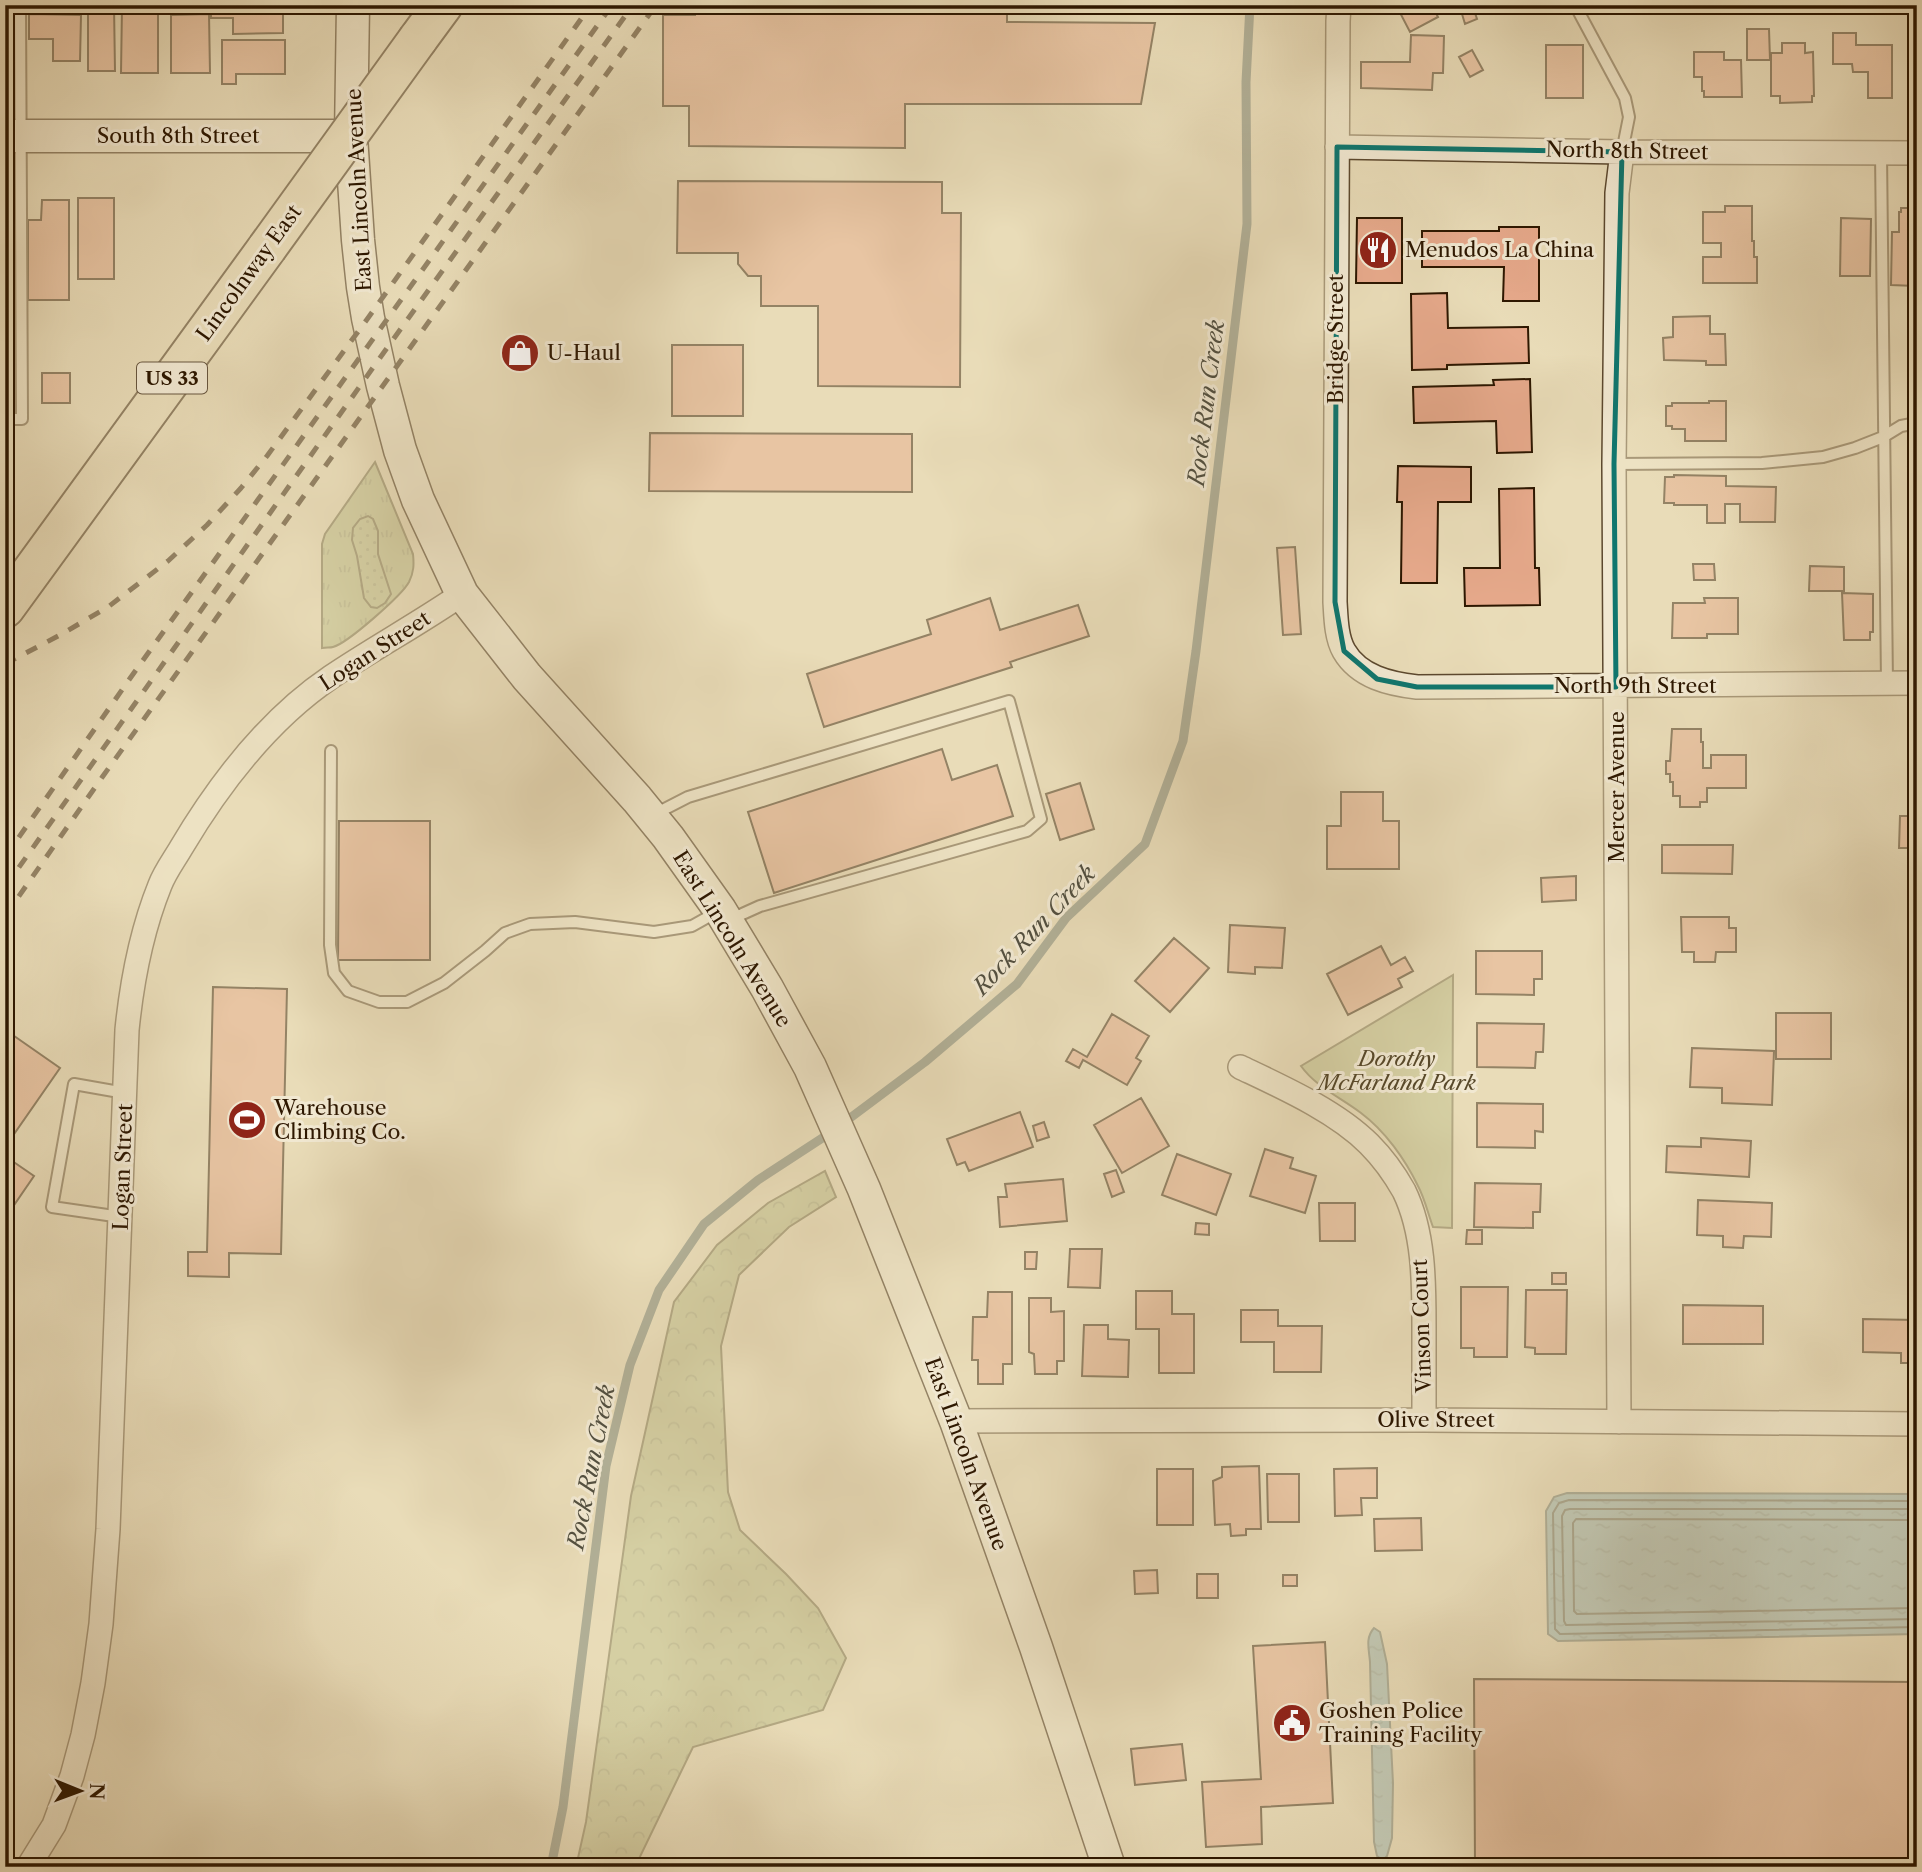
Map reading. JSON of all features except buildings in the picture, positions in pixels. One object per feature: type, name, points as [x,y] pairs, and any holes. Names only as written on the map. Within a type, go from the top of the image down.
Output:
[{"type":"highway","name":"Lincolnway East","points":[[5,608],[443,5]]},
{"type":"main road","name":"East Lincoln Avenue","points":[[353,5],[351,136],[363,287],[380,374],[400,450],[418,500],[462,594],[527,677],[668,837],[723,916],[767,988],[810,1067],[864,1189],[956,1421],[1109,1867]]},
{"type":"main road","name":"South 8th Street","points":[[13,136],[351,136]]},
{"type":"street","name":"Bridge Street","points":[[1339,5],[1335,602],[1336,626],[1344,650],[1358,667]]},
{"type":"street","name":"North 8th Street","points":[[1337,148],[1917,153]]},
{"type":"street","name":"Mercer Avenue","points":[[1619,1422],[1614,464],[1617,193],[1622,152]]},
{"type":"street","name":"Logan Street","points":[[28,1867],[54,1825],[72,1776],[93,1683],[101,1624],[108,1529],[127,1030],[132,979],[141,941],[161,883],[195,824],[244,758],[288,711],[330,678],[462,594]]},
{"type":"street","name":"North 9th Street","points":[[1358,667],[1377,679],[1417,687],[1917,683]]},
{"type":"street","name":"Vinson Court","points":[[1240,1067],[1321,1109],[1368,1142],[1404,1192],[1417,1228],[1424,1284],[1424,1420]]},
{"type":"street","name":"Olive Street","points":[[956,1421],[1424,1420],[1917,1424]]},
{"type":"lane","points":[[5,419],[22,419],[13,136],[20,5]]},
{"type":"lane","points":[[1575,5],[1625,98],[1629,117],[1622,152]]},
{"type":"lane","points":[[1881,153],[1887,683]]},
{"type":"lane","points":[[1614,464],[1762,463],[1822,457],[1855,448],[1883,437],[1901,426],[1917,423]]},
{"type":"lane","points":[[331,751],[330,945],[334,973],[348,991],[379,1002],[407,1002],[444,983],[505,933],[530,925],[575,922],[654,932],[692,926],[1027,831],[1041,819],[1009,701],[688,797],[651,816]]},
{"type":"lane","points":[[121,1217],[52,1207],[74,1084],[125,1093]]},
{"type":"highlighted area","points":[[1337,147],[1622,152],[1614,464],[1616,687],[1417,687],[1377,679],[1344,651],[1335,602]]},
{"type":"green space","points":[[375,462],[413,554],[412,575],[396,597],[362,628],[340,644],[322,648],[322,544],[325,534]]},
{"type":"green space","points":[[368,516],[373,519],[378,531],[378,554],[391,594],[385,603],[377,608],[371,607],[364,598],[352,540],[353,528],[360,519]]},
{"type":"green space","name":"Dorothy McFarland Park","points":[[1453,975],[1452,1228],[1433,1227],[1413,1176],[1394,1146],[1378,1128],[1321,1086],[1301,1066]]},
{"type":"green space","points":[[825,1171],[836,1197],[789,1227],[739,1275],[721,1346],[728,1492],[740,1530],[818,1608],[846,1658],[823,1710],[693,1747],[635,1867],[576,1867],[586,1822],[631,1496],[674,1302],[717,1245],[768,1203]]},
{"type":"water","points":[[1567,1493],[1917,1494],[1917,1634],[1558,1641],[1548,1634],[1546,1511],[1554,1497]]},
{"type":"water","points":[[1374,1628],[1380,1632],[1387,1664],[1393,1783],[1392,1838],[1387,1856],[1383,1860],[1377,1856],[1374,1842],[1368,1644]]},
{"type":"waterway","name":"Rock Run Creek","points":[[551,1867],[563,1807],[606,1466],[630,1365],[659,1290],[704,1224],[758,1180],[830,1133],[925,1062],[1017,984],[1066,918],[1145,844],[1183,741],[1196,651],[1247,224],[1246,82],[1250,5]]},
{"type":"railway","points":[[5,664],[108,607],[168,561],[207,525],[241,488],[368,318],[591,5]]},
{"type":"railway","points":[[5,857],[612,5]]},
{"type":"railway","points":[[5,887],[633,5]]},
{"type":"railway","points":[[5,916],[656,5]]},
{"type":"place","name":"Menudos La China","points":[[1378,250]]},
{"type":"place","name":"U-Haul","points":[[520,353]]},
{"type":"place","name":"Warehouse Climbing Co.","points":[[247,1120]]},
{"type":"place","name":"Goshen Police Training Facility","points":[[1292,1723]]}]
